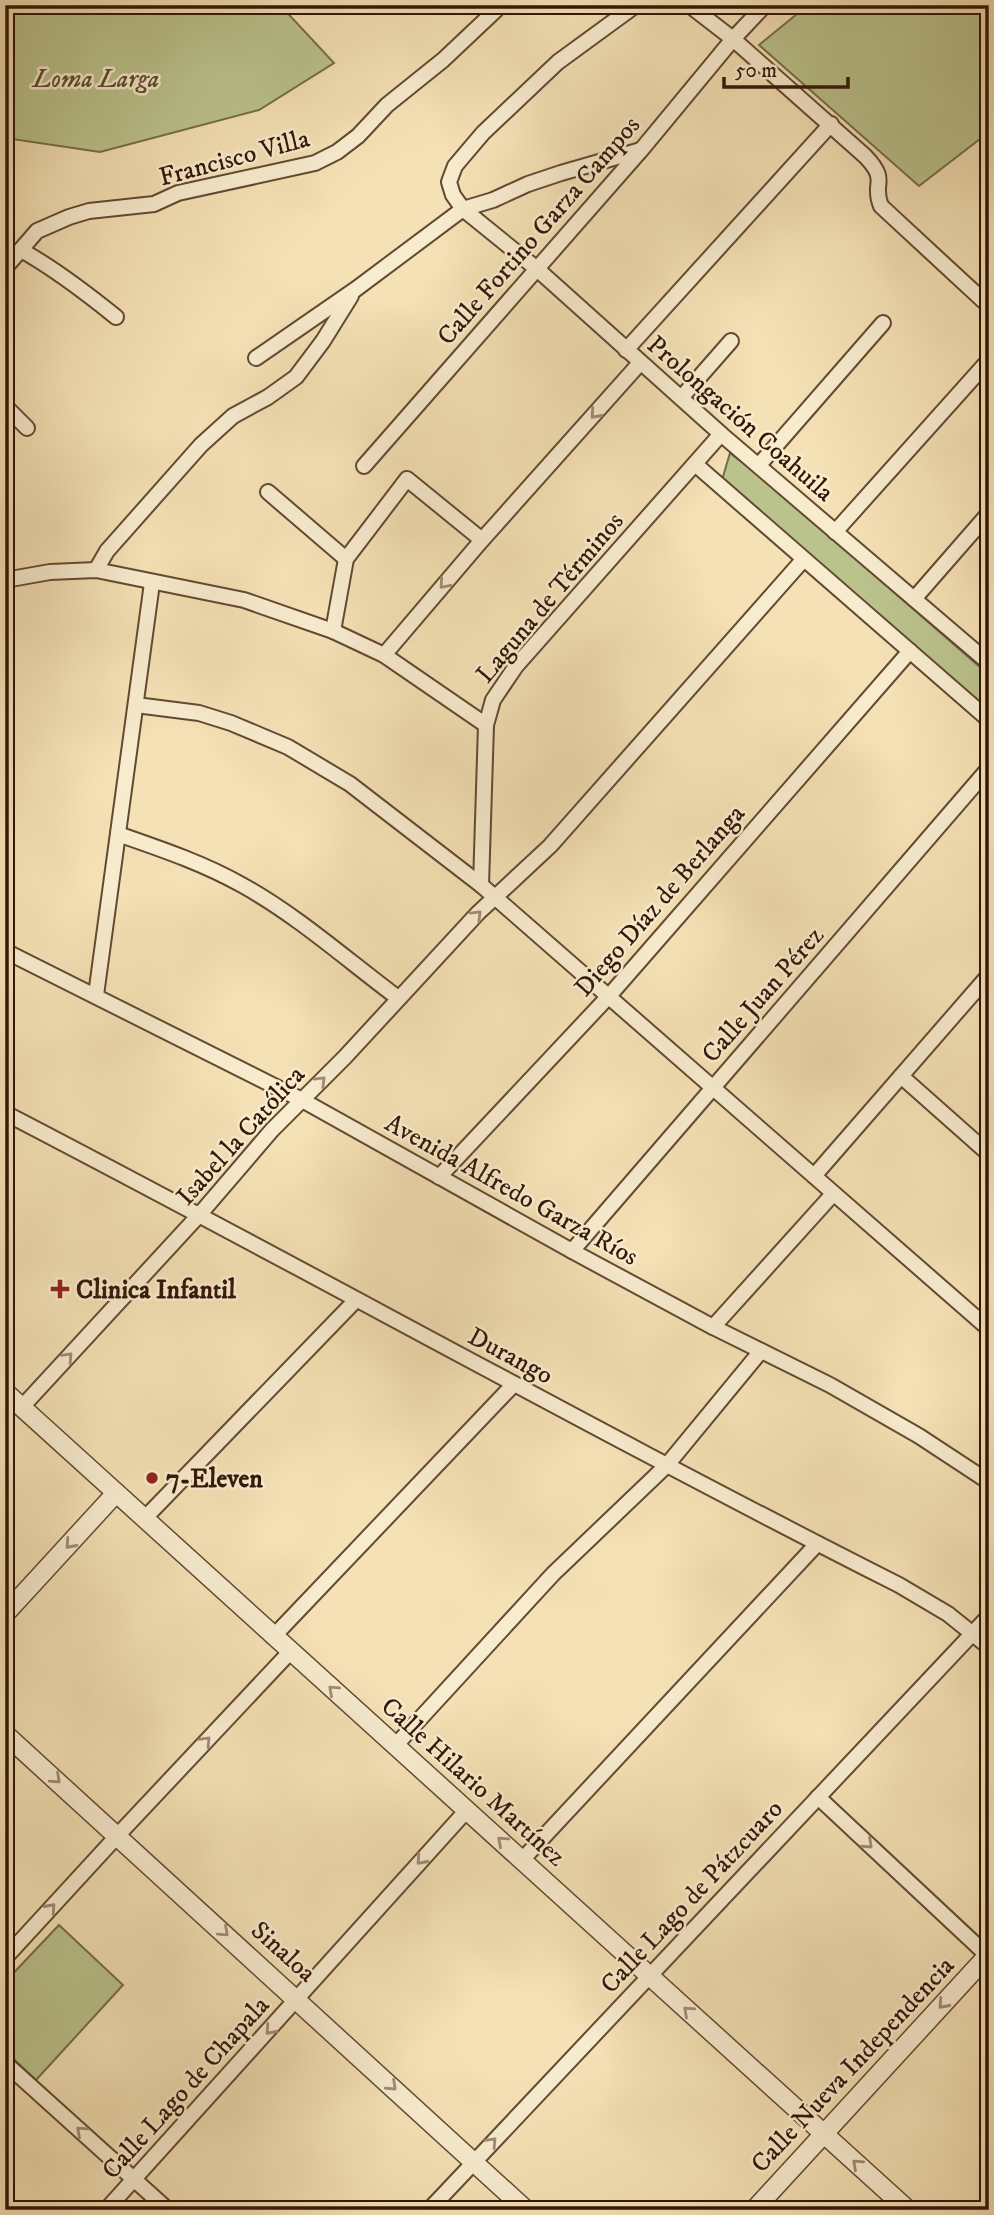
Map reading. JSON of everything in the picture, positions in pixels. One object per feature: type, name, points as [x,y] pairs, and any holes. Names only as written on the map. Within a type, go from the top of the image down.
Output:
[{"type":"street","name":"Francisco Villa","points":[[5,268],[37,231],[69,217],[154,204],[178,193],[315,163],[337,152],[358,136],[387,105],[443,61],[498,5]]},
{"type":"street","points":[[690,5],[831,124],[878,171],[879,201],[886,211],[989,306]]},
{"type":"street","name":"Calle Fortino Garza Campos","points":[[364,466],[765,5]]},
{"type":"street","points":[[463,209],[453,195],[449,182],[455,166],[464,154],[483,132],[558,62],[634,6]]},
{"type":"street","points":[[626,350],[831,124]]},
{"type":"street","points":[[256,358],[356,289],[463,209],[493,200],[528,184],[642,149]]},
{"type":"street","name":"Prolongación Coahuila","points":[[463,209],[537,269],[721,434],[989,663]]},
{"type":"street","points":[[20,250],[80,287],[116,317]]},
{"type":"street","points":[[96,569],[107,551],[201,445],[233,416],[268,397],[296,377],[356,289]]},
{"type":"street","points":[[759,465],[883,323]]},
{"type":"street","points":[[681,398],[731,341]]},
{"type":"street","points":[[835,532],[989,360]]},
{"type":"street","points":[[384,655],[482,540],[640,363]]},
{"type":"street","points":[[5,406],[27,428]]},
{"type":"street","name":"Laguna de Términos","points":[[481,885],[486,725],[493,700],[516,666],[721,434]]},
{"type":"street","points":[[695,464],[989,720]]},
{"type":"street","points":[[333,631],[346,559],[407,479],[482,540]]},
{"type":"street","points":[[268,492],[346,559]]},
{"type":"street","points":[[914,599],[989,513]]},
{"type":"street","name":"Isabel la Católica","points":[[22,1407],[200,1214],[272,1130],[495,897],[550,846],[803,560]]},
{"type":"street","points":[[5,580],[50,572],[96,569],[152,583],[244,600],[333,631],[384,655],[486,725]]},
{"type":"street","points":[[96,995],[152,583]]},
{"type":"street","name":"Diego Díaz de Berlanga","points":[[439,1177],[609,996],[910,650]]},
{"type":"street","points":[[136,705],[199,713],[231,723],[288,747],[350,784],[481,885],[989,1329]]},
{"type":"street","name":"Calle Juan Pérez","points":[[572,1251],[989,768]]},
{"type":"street","points":[[118,834],[211,869],[267,900],[398,998]]},
{"type":"street","name":"Avenida Alfredo Garza Ríos","points":[[5,950],[302,1100],[572,1251],[875,1410],[989,1482]]},
{"type":"street","points":[[814,1176],[989,975]]},
{"type":"street","points":[[901,1076],[989,1154]]},
{"type":"street","name":"Durango","points":[[5,1113],[200,1214],[667,1465],[899,1585],[948,1614],[989,1647]]},
{"type":"street","points":[[713,1327],[833,1194]]},
{"type":"street","points":[[144,1519],[356,1300]]},
{"type":"street","points":[[395,1746],[553,1574],[667,1465],[761,1351]]},
{"type":"street","points":[[273,1637],[514,1384]]},
{"type":"street","name":"Calle Hilario Martínez","points":[[5,1392],[908,2210]]},
{"type":"street","points":[[5,1614],[116,1493]]},
{"type":"street","points":[[522,1860],[817,1544]]},
{"type":"street","name":"Calle Lago de Pátzcuaro","points":[[429,2210],[989,1616]]},
{"type":"street","points":[[5,1958],[290,1652]]},
{"type":"street","name":"Sinaloa","points":[[5,1734],[526,2210]]},
{"type":"street","points":[[818,1797],[988,1955]]},
{"type":"street","name":"Calle Lago de Chapala","points":[[106,2210],[467,1810]]},
{"type":"street","name":"Calle Nueva Independencia","points":[[754,2210],[988,1955]]},
{"type":"street","points":[[5,2063],[168,2210]]},
{"type":"green space","name":"Loma Larga","points":[[5,5],[280,5],[334,63],[259,110],[100,152],[5,138]]},
{"type":"green space","points":[[808,5],[989,5],[989,132],[919,186],[759,45]]},
{"type":"green space","points":[[730,453],[770,484],[989,675],[989,720],[722,480]]},
{"type":"green space","points":[[59,1925],[123,1985],[36,2080],[5,2051],[5,1982]]},
{"type":"place","name":"Clinica Infantil","points":[[60,1289]]},
{"type":"place","name":"7-Eleven","points":[[152,1478]]}]
